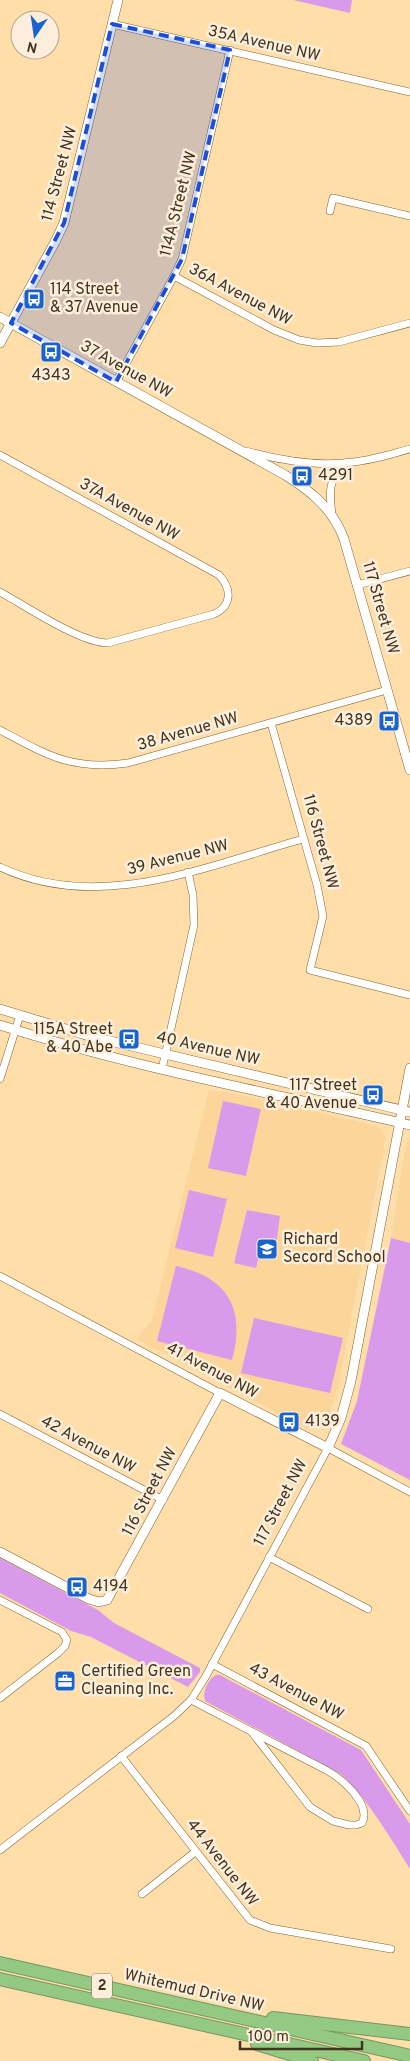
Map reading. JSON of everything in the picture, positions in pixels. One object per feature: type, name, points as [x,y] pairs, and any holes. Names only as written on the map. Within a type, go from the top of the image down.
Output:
[{"type":"highway","name":"Whitemud Drive NW","points":[[0,1963],[410,2056]]},
{"type":"highway","name":"Whitemud Drive NW","points":[[0,1979],[364,2061]]},
{"type":"highway","points":[[204,2010],[410,2034]]},
{"type":"highway","points":[[203,2025],[312,2061]]},
{"type":"street","name":"114 Street NW","points":[[0,343],[64,223],[118,0]]},
{"type":"street","name":"35A Avenue NW","points":[[112,24],[410,92]]},
{"type":"street","name":"114A Street NW","points":[[116,382],[182,259],[230,50]]},
{"type":"street","points":[[330,211],[333,198],[410,216]]},
{"type":"street","name":"36A Avenue NW","points":[[174,276],[274,330],[299,340],[317,343],[339,342],[410,323]]},
{"type":"street","name":"37 Avenue NW","points":[[0,317],[302,485],[332,514]]},
{"type":"street","name":"37 Avenue NW","points":[[238,448],[290,460],[346,463],[367,460],[410,449]]},
{"type":"street","name":"37A Avenue NW","points":[[0,455],[219,576],[227,586],[228,602],[224,609],[214,614],[108,643],[101,643],[79,636],[0,592]]},
{"type":"street","points":[[332,514],[330,495],[332,482],[336,473],[346,463]]},
{"type":"street","name":"117 Street NW","points":[[332,514],[344,539],[410,770]]},
{"type":"street","points":[[357,585],[410,571]]},
{"type":"street","name":"38 Avenue NW","points":[[0,730],[50,756],[71,763],[95,766],[128,763],[388,690]]},
{"type":"street","name":"116 Street NW","points":[[271,722],[317,885],[323,916],[310,970],[410,995]]},
{"type":"street","name":"39 Avenue NW","points":[[0,867],[20,875],[47,882],[98,887],[142,883],[188,872],[303,839]]},
{"type":"street","points":[[162,1069],[194,926],[193,895],[188,872]]},
{"type":"street","name":"40 Avenue NW","points":[[0,1009],[89,1036],[406,1111]]},
{"type":"street","points":[[0,1080],[20,1016]]},
{"type":"street","name":"40 Avenue NW","points":[[0,1025],[162,1069],[410,1125]]},
{"type":"street","name":"117 Street NW","points":[[0,1850],[174,1716],[191,1700],[328,1448],[340,1418],[351,1381],[400,1123],[406,1111],[410,1068]]},
{"type":"street","name":"41 Avenue NW","points":[[0,1276],[410,1492]]},
{"type":"street","name":"116 Street NW","points":[[0,1552],[89,1599],[103,1602],[110,1597],[220,1393]]},
{"type":"street","name":"42 Avenue NW","points":[[0,1414],[163,1500]]},
{"type":"street","points":[[269,1557],[368,1609]]},
{"type":"street","points":[[0,1600],[62,1632],[67,1638],[65,1646],[58,1653],[0,1698]]},
{"type":"street","name":"43 Avenue NW","points":[[212,1664],[366,1746],[410,1811]]},
{"type":"street","points":[[191,1700],[252,1731],[346,1783],[364,1810],[365,1817],[362,1823],[356,1825],[333,1821],[310,1807],[252,1731]]},
{"type":"street","name":"44 Avenue NW","points":[[121,1756],[244,1914],[254,1923],[270,1928],[391,1949]]},
{"type":"street","points":[[142,1894],[195,1852]]},
{"type":"highlighted area","points":[[112,24],[230,50],[182,259],[116,382],[11,323],[64,223]]},
{"type":"shaded area","points":[[293,0],[352,0],[350,13]]},
{"type":"shaded area","name":"Richard Secord School","points":[[209,1091],[226,1092],[377,1126],[386,1136],[339,1382],[327,1424],[308,1429],[137,1339],[152,1320]]},
{"type":"shaded area","points":[[223,1101],[261,1109],[246,1176],[208,1168]]},
{"type":"shaded area","points":[[410,1141],[410,1243],[391,1238],[406,1143]]},
{"type":"shaded area","points":[[189,1190],[227,1199],[213,1257],[175,1248]]},
{"type":"shaded area","points":[[247,1210],[280,1216],[274,1259],[259,1256],[256,1268],[234,1263]]},
{"type":"shaded area","points":[[391,1238],[410,1243],[410,1480],[341,1444],[357,1401]]},
{"type":"shaded area","points":[[176,1266],[194,1271],[208,1278],[220,1287],[228,1298],[234,1310],[236,1325],[236,1341],[232,1360],[157,1341]]},
{"type":"shaded area","points":[[254,1318],[343,1338],[330,1393],[241,1373]]},
{"type":"shaded area","points":[[0,1558],[98,1610],[114,1623],[200,1668],[200,1672],[188,1687],[91,1637],[71,1631],[0,1593]]},
{"type":"shaded area","points":[[220,1675],[361,1750],[410,1824],[410,1869],[369,1807],[341,1774],[205,1701],[206,1686],[210,1679]]},
{"type":"place","name":"114 Street & 37 Avenue","points":[[34,299]]},
{"type":"place","name":"4343","points":[[51,352]]},
{"type":"place","name":"4291","points":[[302,476]]},
{"type":"place","name":"4389","points":[[389,721]]},
{"type":"place","name":"115A Street & 40 Abe","points":[[129,1039]]},
{"type":"place","name":"117 Street & 40 Avenue","points":[[373,1095]]},
{"type":"place","name":"Richard Secord School","points":[[267,1249]]},
{"type":"place","name":"4139","points":[[289,1422]]},
{"type":"place","name":"4194","points":[[77,1587]]},
{"type":"place","name":"Certified Green Cleaning Inc.","points":[[65,1681]]}]
